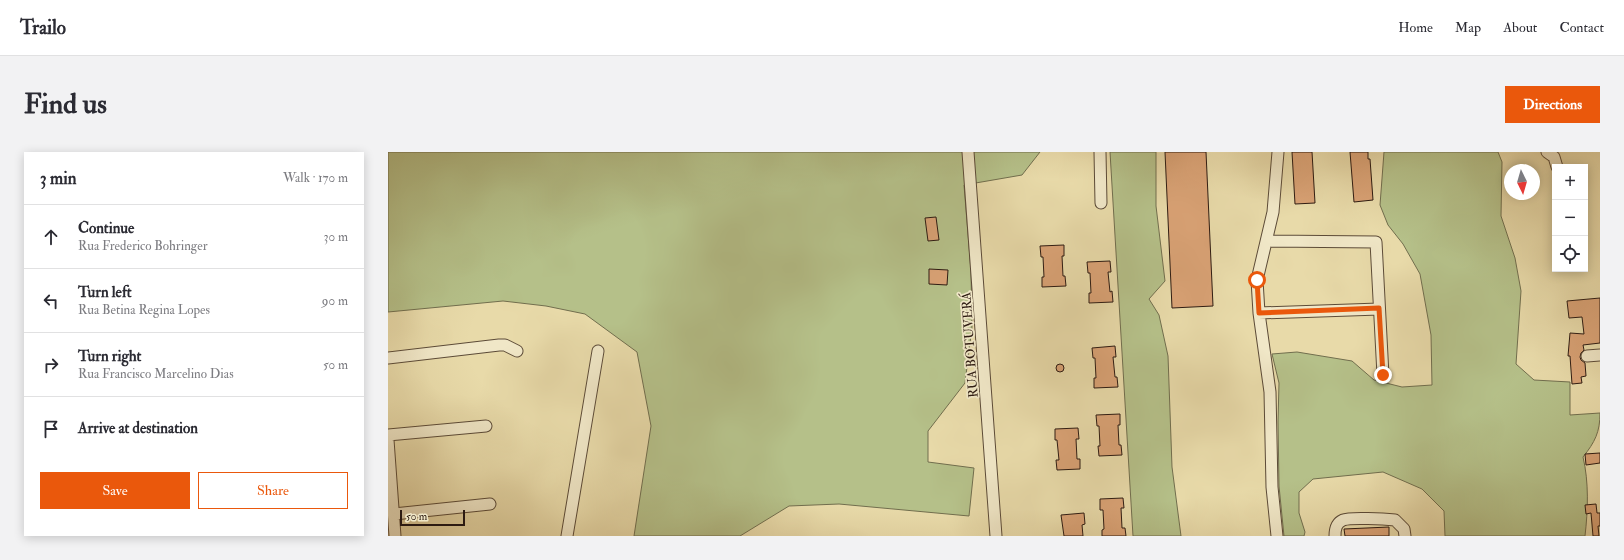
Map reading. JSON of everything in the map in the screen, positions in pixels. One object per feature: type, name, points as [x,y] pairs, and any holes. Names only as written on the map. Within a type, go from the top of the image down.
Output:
[{"type":"street","name":"RUA BOTUVERÁ","points":[[968,152],[996,536]]},
{"type":"street","points":[[1100,152],[1101,203]]},
{"type":"street","points":[[1277,536],[1272,487],[1270,392],[1259,313],[1257,280],[1273,212],[1278,152]]},
{"type":"street","points":[[1548,152],[1554,157],[1556,164]]},
{"type":"street","points":[[1267,241],[1376,242],[1383,375]]},
{"type":"street","points":[[1259,313],[1379,308]]},
{"type":"street","points":[[388,358],[499,345],[505,345],[517,352]]},
{"type":"street","points":[[567,536],[598,352]]},
{"type":"street","points":[[1587,356],[1600,355]]},
{"type":"street","points":[[388,435],[486,426]]},
{"type":"street","points":[[388,440],[396,536]]},
{"type":"street","points":[[394,514],[490,504]]},
{"type":"street","points":[[1335,536],[1337,524],[1343,520],[1370,519],[1395,520],[1404,529],[1405,536]]},
{"type":"green space","points":[[388,152],[1040,152],[1022,175],[964,185],[971,271],[972,327],[965,383],[928,431],[928,462],[974,468],[969,516],[839,504],[789,506],[740,536],[634,536],[651,426],[637,352],[585,314],[546,306],[503,301],[388,312]]},
{"type":"green space","points":[[1110,152],[1156,152],[1156,206],[1165,281],[1149,299],[1159,315],[1168,356],[1172,467],[1181,536],[1133,536]]},
{"type":"green space","points":[[1384,152],[1498,152],[1502,162],[1501,216],[1515,258],[1521,291],[1516,364],[1534,380],[1570,382],[1570,415],[1600,413],[1598,431],[1591,446],[1583,457],[1587,496],[1585,536],[1445,536],[1444,511],[1422,489],[1383,472],[1313,479],[1299,492],[1299,513],[1305,532],[1304,536],[1284,536],[1279,486],[1279,383],[1272,354],[1297,352],[1352,361],[1374,380],[1402,387],[1432,385],[1431,335],[1420,274],[1403,244],[1388,225],[1380,205]]},
{"type":"building","points":[[1165,152],[1206,152],[1213,306],[1172,308]]},
{"type":"building","points":[[1292,152],[1312,152],[1315,203],[1295,204]]},
{"type":"building","points":[[1350,152],[1368,152],[1368,159],[1370,159],[1373,200],[1354,202]]},
{"type":"building","points":[[936,217],[939,240],[928,241],[925,218]]},
{"type":"building","points":[[1064,245],[1064,256],[1062,256],[1063,276],[1065,276],[1066,286],[1042,287],[1042,277],[1044,277],[1043,257],[1041,257],[1040,246]]},
{"type":"building","points":[[1110,261],[1111,272],[1108,272],[1110,292],[1112,291],[1113,302],[1089,303],[1089,293],[1091,293],[1090,273],[1088,273],[1087,262]]},
{"type":"building","points":[[929,269],[948,270],[947,285],[929,284]]},
{"type":"building","points":[[1600,298],[1600,343],[1583,345],[1584,350],[1580,357],[1585,363],[1586,376],[1581,377],[1582,383],[1572,384],[1570,356],[1568,356],[1570,333],[1584,334],[1582,317],[1569,318],[1567,301]]},
{"type":"building","points":[[1115,346],[1116,357],[1113,357],[1115,377],[1117,377],[1118,387],[1094,388],[1094,378],[1096,378],[1095,358],[1093,358],[1092,348]]},
{"type":"building","points":[[1060,364],[1063,365],[1063,371],[1060,372],[1057,371],[1056,368],[1057,365]]},
{"type":"building","points":[[1120,414],[1120,425],[1118,425],[1119,445],[1121,445],[1122,455],[1099,456],[1099,426],[1097,426],[1096,415]]},
{"type":"building","points":[[1078,428],[1079,439],[1076,439],[1077,459],[1080,459],[1080,469],[1057,470],[1056,460],[1059,460],[1057,440],[1055,440],[1055,429]]},
{"type":"building","points":[[1600,453],[1600,463],[1586,465],[1585,454]]},
{"type":"building","points":[[1123,498],[1124,508],[1121,508],[1122,528],[1125,528],[1126,536],[1102,536],[1102,530],[1104,529],[1103,510],[1100,510],[1100,499]]},
{"type":"building","points":[[1596,504],[1597,513],[1600,513],[1600,526],[1598,526],[1599,536],[1593,536],[1591,513],[1586,514],[1585,505]]},
{"type":"building","points":[[1084,513],[1085,524],[1082,525],[1083,536],[1064,536],[1061,515]]},
{"type":"building","points":[[1389,527],[1389,536],[1345,536],[1344,529]]},
{"type":"route","points":[[1257,280],[1259,313],[1379,308],[1383,375]]}]
